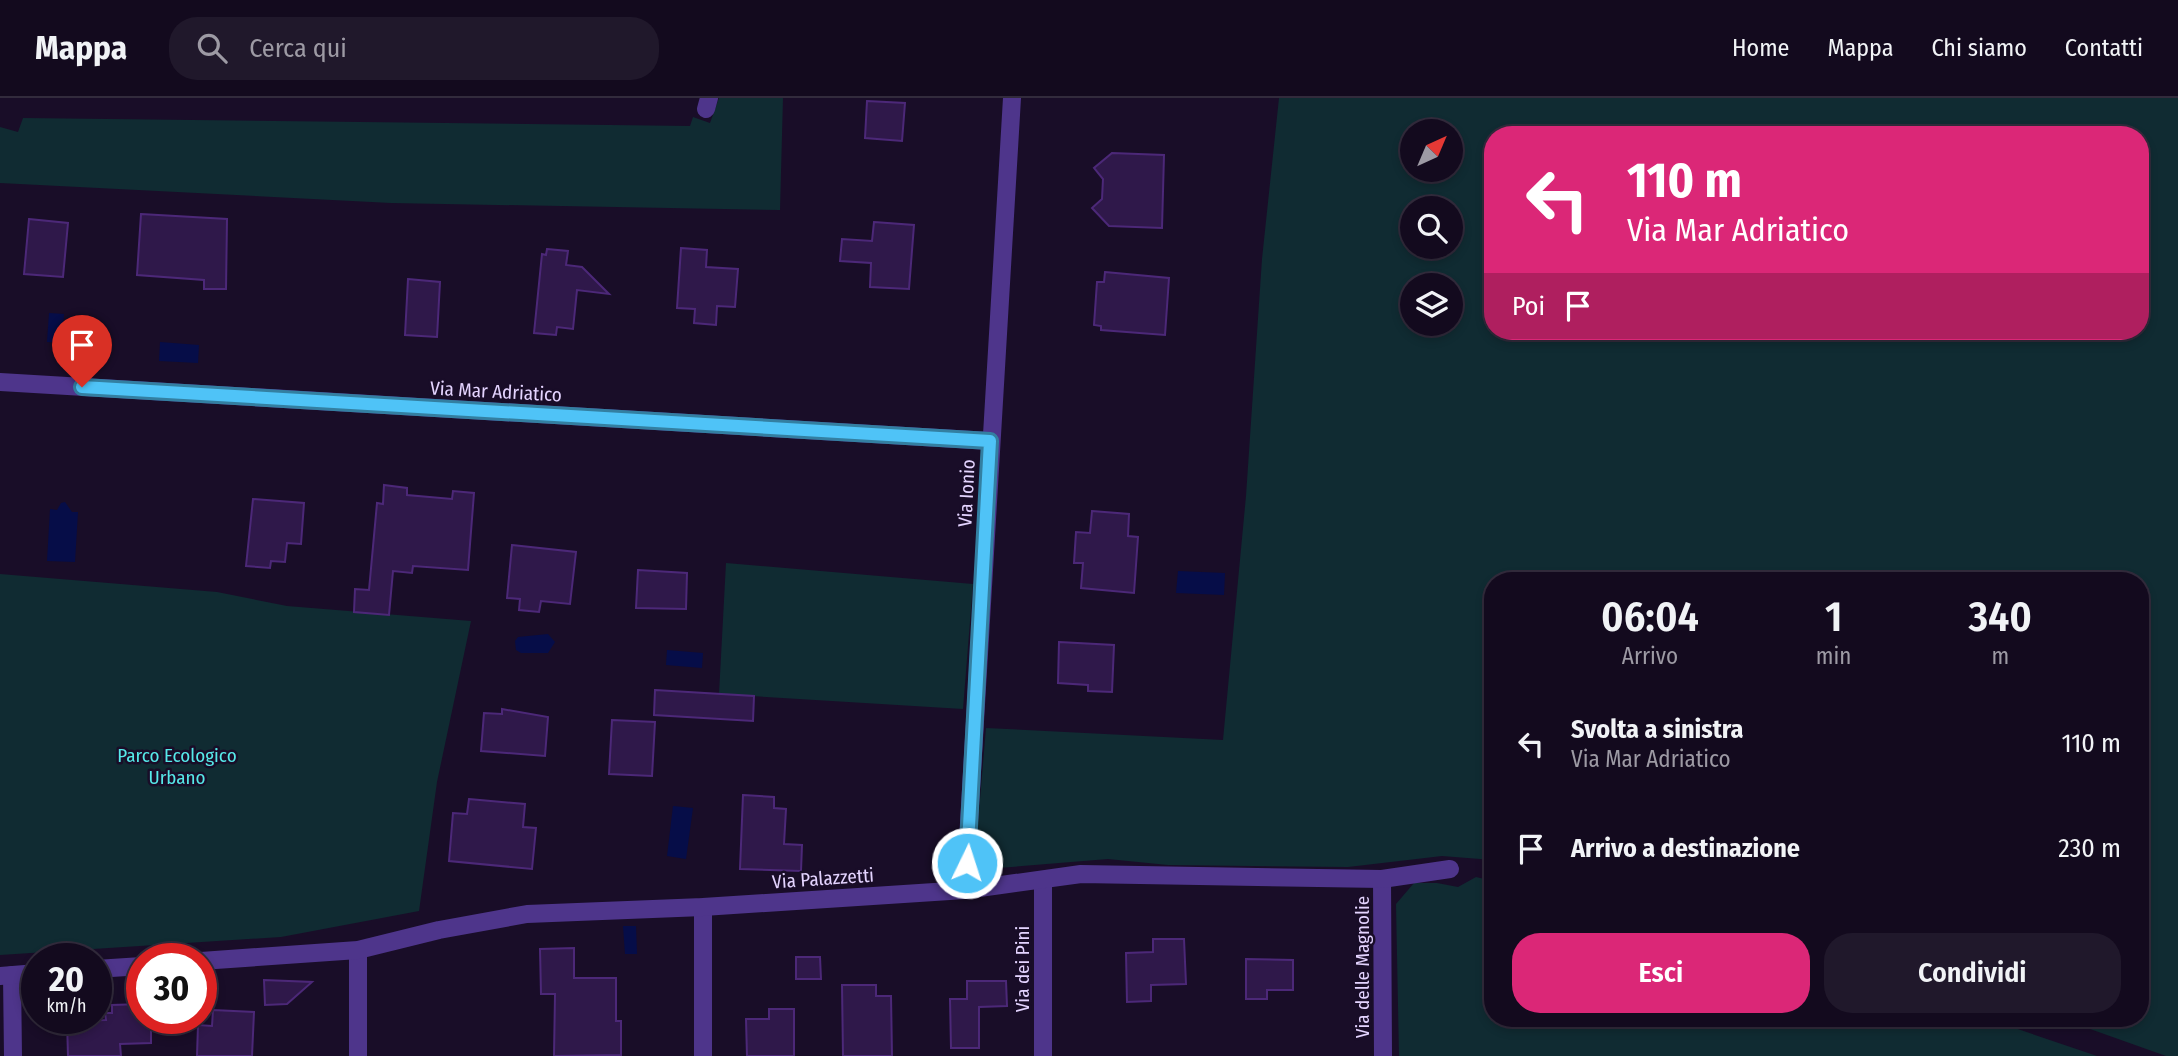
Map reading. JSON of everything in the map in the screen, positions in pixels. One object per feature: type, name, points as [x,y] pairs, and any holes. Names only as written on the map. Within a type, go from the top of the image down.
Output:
[{"type":"street","name":"Via Ionio","points":[[965,890],[1012,98]]},
{"type":"street","name":"Via Mar Adriatico","points":[[0,382],[990,441]]},
{"type":"street","name":"Via Palazzetti","points":[[217,960],[358,950],[439,930],[527,914],[703,907],[965,890],[1043,882],[1081,874],[1382,878],[1450,870]]},
{"type":"street","name":"Via delle Magnolie","points":[[1382,878],[1383,1056]]},
{"type":"street","name":"Via dei Pini","points":[[1043,882],[1043,1056]]},
{"type":"street","points":[[703,907],[703,1056]]},
{"type":"street","points":[[358,950],[358,1056]]},
{"type":"street","points":[[6,976],[13,1056]]},
{"type":"green space","points":[[719,98],[783,98],[780,210],[391,203],[0,183],[0,127],[18,132],[23,118],[690,126],[693,117],[710,123]]},
{"type":"green space","points":[[1279,98],[2178,98],[2178,1056],[2166,1056],[2084,1027],[2149,1027],[2149,572],[1484,572],[1484,859],[1442,856],[1348,867],[1168,865],[1108,859],[974,870],[986,728],[1223,740],[1246,496],[1262,259]]},
{"type":"green space","points":[[726,563],[973,584],[963,709],[719,694]]},
{"type":"green space","name":"Parco Ecologico Urbano","points":[[0,574],[217,592],[287,606],[471,621],[437,782],[419,911],[281,937],[187,943],[126,943],[126,947],[112,948],[112,943],[21,943],[21,954],[0,955]]},
{"type":"green space","points":[[1476,877],[1484,879],[1484,1027],[2012,1027],[2097,1056],[1399,1056],[1396,904],[1414,883],[1458,887]]},
{"type":"shaded area","points":[[49,313],[64,314],[62,343],[47,342]]},
{"type":"shaded area","points":[[160,342],[199,345],[198,363],[159,361]]},
{"type":"shaded area","points":[[65,502],[72,512],[78,512],[75,562],[47,561],[50,509],[57,510],[61,503]]},
{"type":"shaded area","points":[[1178,571],[1225,573],[1224,595],[1176,593]]},
{"type":"shaded area","points":[[548,634],[555,642],[548,653],[521,653],[516,650],[515,641],[518,637]]},
{"type":"shaded area","points":[[667,650],[703,653],[702,668],[666,665]]},
{"type":"shaded area","points":[[673,806],[693,808],[686,859],[667,856]]},
{"type":"shaded area","points":[[623,926],[636,926],[637,954],[625,954]]},
{"type":"building","points":[[867,101],[905,103],[902,141],[865,138]]},
{"type":"building","points":[[1112,153],[1164,155],[1162,228],[1109,226],[1092,208],[1102,199],[1103,179],[1094,168]]},
{"type":"building","points":[[141,214],[227,219],[226,289],[204,289],[204,280],[137,275]]},
{"type":"building","points":[[29,219],[68,223],[63,277],[24,274]]},
{"type":"building","points":[[874,222],[914,225],[909,289],[870,287],[871,263],[840,261],[842,239],[872,241]]},
{"type":"building","points":[[681,248],[707,250],[706,267],[738,269],[735,307],[717,306],[716,325],[694,323],[695,309],[677,308]]},
{"type":"building","points":[[547,249],[568,251],[566,265],[582,267],[609,294],[577,290],[573,329],[557,327],[556,335],[534,333],[542,254],[546,255]]},
{"type":"building","points":[[1105,272],[1169,278],[1165,335],[1101,330],[1101,326],[1094,325],[1097,282],[1104,282]]},
{"type":"building","points":[[408,279],[440,282],[437,337],[405,335]]},
{"type":"building","points":[[384,485],[407,488],[407,495],[452,499],[453,491],[474,493],[468,570],[413,566],[412,573],[393,571],[389,615],[354,612],[355,589],[369,590],[377,503],[383,504]]},
{"type":"building","points":[[253,499],[304,503],[301,544],[287,543],[285,562],[271,561],[270,568],[246,566]]},
{"type":"building","points":[[1092,511],[1129,514],[1128,536],[1138,537],[1134,593],[1081,588],[1083,563],[1074,563],[1076,532],[1090,533]]},
{"type":"building","points":[[512,545],[576,552],[570,604],[541,601],[539,612],[519,610],[520,599],[507,598]]},
{"type":"building","points":[[638,570],[687,573],[686,609],[636,608]]},
{"type":"building","points":[[1059,642],[1114,645],[1112,692],[1088,691],[1088,685],[1058,683]]},
{"type":"building","points":[[655,690],[754,696],[753,721],[654,715]]},
{"type":"building","points":[[502,709],[548,717],[545,756],[481,751],[484,713],[502,714]]},
{"type":"building","points":[[612,720],[655,722],[652,776],[609,774]]},
{"type":"building","points":[[743,795],[774,797],[774,808],[786,809],[784,844],[802,845],[801,871],[740,869]]},
{"type":"building","points":[[469,799],[525,804],[523,827],[536,828],[532,869],[449,861],[453,813],[467,814]]},
{"type":"building","points":[[1153,939],[1184,939],[1186,984],[1151,985],[1151,1001],[1127,1002],[1126,953],[1153,952]]},
{"type":"building","points":[[574,948],[574,978],[616,978],[616,1021],[621,1021],[621,1055],[554,1056],[555,994],[541,994],[540,949]]},
{"type":"building","points":[[796,957],[820,957],[821,979],[796,979]]},
{"type":"building","points":[[1246,959],[1293,960],[1293,990],[1267,990],[1267,999],[1246,999]]},
{"type":"building","points":[[264,980],[312,982],[287,1004],[265,1005]]},
{"type":"building","points":[[967,981],[1006,981],[1007,1006],[979,1007],[979,1048],[951,1048],[950,999],[967,999]]},
{"type":"building","points":[[842,985],[876,985],[876,996],[891,996],[892,1056],[843,1056]]},
{"type":"building","points":[[112,1005],[126,1005],[126,1034],[151,1034],[151,1043],[120,1044],[121,1056],[68,1056],[67,1034],[112,1034]]},
{"type":"building","points":[[769,1009],[794,1009],[794,1056],[747,1056],[746,1019],[769,1019]]},
{"type":"building","points":[[217,1010],[254,1012],[252,1056],[197,1056],[198,1034],[217,1034]]},
{"type":"route","points":[[82,387],[990,441],[967,863]]}]
